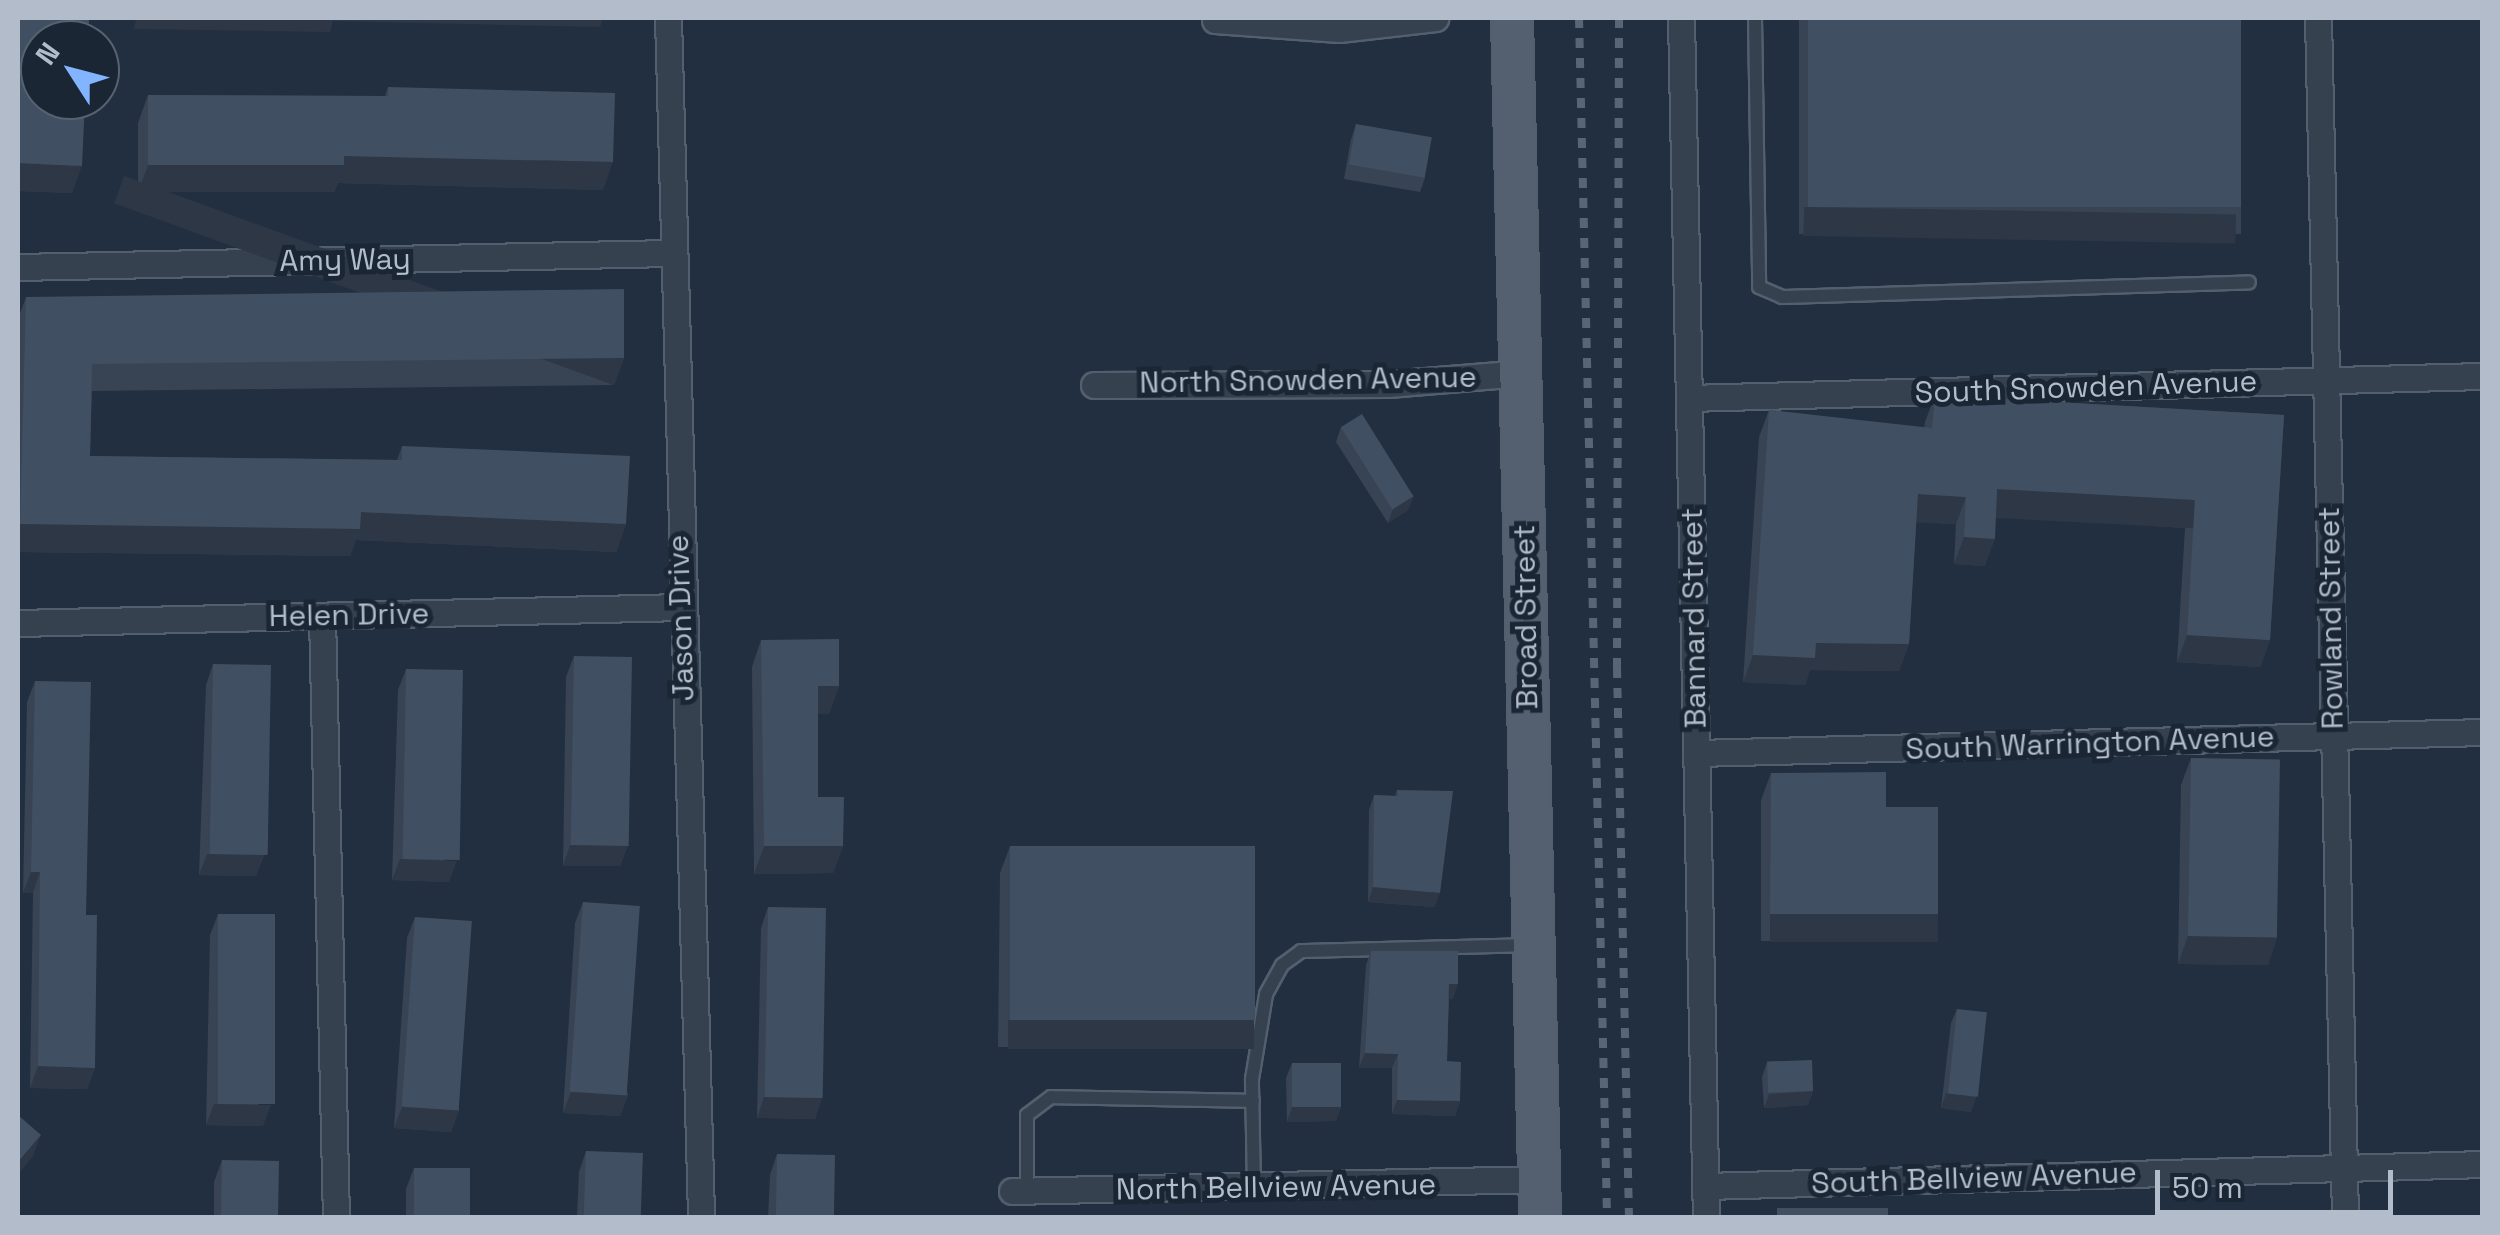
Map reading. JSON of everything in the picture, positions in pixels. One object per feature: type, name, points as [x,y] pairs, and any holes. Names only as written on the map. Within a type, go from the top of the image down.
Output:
[{"type":"main road","name":"Broad Street","points":[[1512,18],[1540,1198]]},
{"type":"street","name":"Jason Drive","points":[[668,18],[680,607],[701,1218]]},
{"type":"street","points":[[1215,20],[1339,28],[1435,18]]},
{"type":"street","name":"Bannard Street","points":[[1682,18],[1706,1218]]},
{"type":"street","name":"Rowland Street","points":[[2318,18],[2344,1218]]},
{"type":"street","name":"Amy Way","points":[[18,267],[672,253]]},
{"type":"street","name":"North Snowden Avenue","points":[[1094,385],[1388,384],[1521,373]]},
{"type":"street","name":"South Snowden Avenue","points":[[1689,398],[2482,376]]},
{"type":"street","name":"Helen Drive","points":[[18,624],[680,607]]},
{"type":"street","points":[[322,616],[336,1218]]},
{"type":"street","name":"South Warrington Avenue","points":[[1697,753],[2482,732]]},
{"type":"street","name":"South Bellview Avenue","points":[[1706,1186],[2482,1164]]},
{"type":"street","name":"North Bellview Avenue","points":[[1019,1191],[1254,1188],[1540,1198]]},
{"type":"lane","points":[[1755,18],[1759,287],[1782,297],[2249,282]]},
{"type":"lane","points":[[1254,1188],[1253,1101],[1266,994],[1282,965],[1301,950],[1534,945]]},
{"type":"lane","points":[[1019,1191],[1027,1115],[1051,1097],[1253,1101]]},
{"type":"building","points":[[20,18],[89,18],[20,20],[20,120],[84,120],[82,166],[18,163]]},
{"type":"building","points":[[1808,18],[2241,18],[2241,207],[1808,207]]},
{"type":"building","points":[[388,87],[615,93],[613,162],[344,156],[344,165],[148,165],[148,95],[388,96]]},
{"type":"building","points":[[1356,124],[1432,137],[1425,178],[1349,164]]},
{"type":"building","points":[[624,289],[624,358],[92,364],[90,456],[402,460],[402,446],[630,456],[626,524],[361,512],[360,529],[20,524],[26,297]]},
{"type":"building","points":[[1935,395],[2284,415],[2270,640],[2187,635],[2195,500],[1997,489],[1995,539],[1964,537],[1966,497],[1918,494],[1909,644],[1816,643],[1815,658],[1753,655],[1769,410],[1932,428]]},
{"type":"building","points":[[1362,414],[1413,496],[1392,510],[1341,427]]},
{"type":"building","points":[[839,639],[839,686],[818,686],[818,797],[844,797],[843,846],[764,846],[761,640]]},
{"type":"building","points":[[574,656],[632,657],[629,846],[571,845]]},
{"type":"building","points":[[213,664],[271,665],[268,855],[210,854]]},
{"type":"building","points":[[406,669],[463,670],[460,860],[403,859]]},
{"type":"building","points":[[35,681],[91,682],[86,915],[97,915],[95,1068],[38,1066],[40,872],[31,872]]},
{"type":"building","points":[[2191,758],[2280,760],[2277,938],[2188,936]]},
{"type":"building","points":[[1886,772],[1886,807],[1938,807],[1938,914],[1770,914],[1771,773]]},
{"type":"building","points":[[1397,790],[1453,791],[1440,893],[1373,887],[1374,795],[1398,796]]},
{"type":"building","points":[[1010,846],[1255,846],[1255,1020],[1010,1020]]},
{"type":"building","points":[[583,902],[640,906],[627,1096],[570,1092]]},
{"type":"building","points":[[768,907],[826,908],[823,1098],[765,1097]]},
{"type":"building","points":[[218,914],[275,914],[275,1104],[218,1104]]},
{"type":"building","points":[[415,917],[472,921],[459,1111],[402,1107]]},
{"type":"building","points":[[1371,951],[1458,951],[1458,984],[1449,984],[1447,1061],[1461,1062],[1460,1101],[1397,1100],[1398,1054],[1365,1053]]},
{"type":"building","points":[[1957,1009],[1987,1012],[1978,1097],[1948,1094]]},
{"type":"building","points":[[1812,1060],[1813,1091],[1768,1093],[1767,1062]]},
{"type":"building","points":[[1292,1063],[1341,1063],[1341,1107],[1292,1107]]},
{"type":"building","points":[[18,1115],[41,1135],[18,1162]]},
{"type":"building","points":[[586,1151],[643,1153],[641,1218],[584,1218]]},
{"type":"building","points":[[777,1154],[835,1155],[834,1218],[776,1218]]},
{"type":"building","points":[[222,1160],[279,1161],[278,1218],[221,1218]]},
{"type":"building","points":[[414,1168],[470,1168],[470,1218],[414,1218]]},
{"type":"building","points":[[1777,1208],[1888,1208],[1888,1218],[1777,1218]]},
{"type":"railway","points":[[1579,18],[1607,1218]]},
{"type":"railway","points":[[1619,18],[1617,668],[1629,1218]]}]
